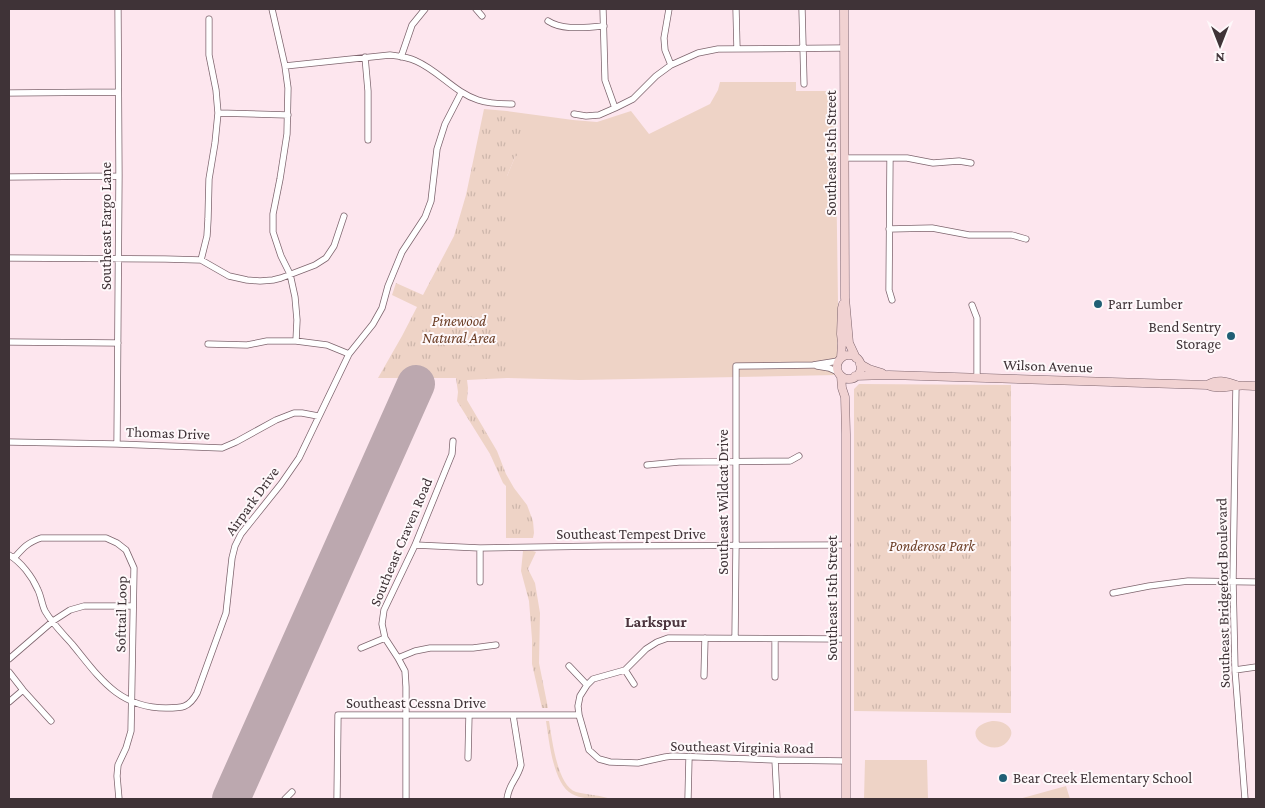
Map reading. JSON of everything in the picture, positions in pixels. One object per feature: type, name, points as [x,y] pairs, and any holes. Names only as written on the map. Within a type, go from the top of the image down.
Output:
[{"type":"main road","name":"Southeast 15th Street","points":[[844,9],[845,298],[850,343],[858,361]]},
{"type":"main road","name":"Southeast 15th Street","points":[[840,359],[842,308],[845,298]]},
{"type":"main road","points":[[848,355],[858,361],[859,371],[853,377],[844,378],[837,369],[840,359],[848,355]]},
{"type":"main road","name":"Wilson Avenue","points":[[858,361],[868,369],[889,375]]},
{"type":"main road","name":"Southeast 15th Street","points":[[840,374],[845,396],[846,434],[846,799]]},
{"type":"main road","name":"Wilson Avenue","points":[[853,377],[889,375],[1207,385],[1213,388],[1226,388],[1236,385],[1256,386]]},
{"type":"main road","name":"Southeast 15th Street","points":[[845,396],[853,377]]},
{"type":"street","name":"Southeast Fargo Lane","points":[[117,444],[119,259],[118,9]]},
{"type":"street","points":[[272,9],[288,88],[288,115],[280,179],[273,214],[273,232],[280,256],[290,274],[295,297],[296,341]]},
{"type":"street","points":[[402,56],[412,25],[425,9]]},
{"type":"street","points":[[476,9],[482,16]]},
{"type":"street","points":[[603,9],[605,80],[615,108]]},
{"type":"street","points":[[669,9],[664,38],[665,50],[671,64]]},
{"type":"street","points":[[736,9],[737,49]]},
{"type":"street","points":[[802,9],[804,84]]},
{"type":"street","points":[[201,260],[207,236],[208,179],[215,143],[218,112],[210,55],[209,19]]},
{"type":"street","points":[[548,21],[553,25],[564,27],[604,26]]},
{"type":"street","points":[[574,114],[586,116],[599,115],[615,108],[633,99],[671,64],[718,49],[844,48]]},
{"type":"street","points":[[285,66],[365,57],[402,56],[429,67],[461,93],[495,104],[512,104]]},
{"type":"street","points":[[365,57],[368,91],[368,140]]},
{"type":"street","points":[[9,92],[118,92]]},
{"type":"street","name":"Airpark Drive","points":[[12,557],[28,572],[46,611],[53,621],[110,688],[132,702],[158,708],[179,708],[192,702],[198,693],[226,613],[235,546],[241,534],[299,458],[349,354],[373,324],[382,308],[388,286],[402,252],[425,217],[431,201],[436,149],[445,124],[461,93]]},
{"type":"street","points":[[218,112],[288,115]]},
{"type":"street","points":[[845,158],[907,158],[933,163],[958,161],[971,163]]},
{"type":"street","points":[[890,158],[889,290],[892,300]]},
{"type":"street","points":[[9,177],[119,176]]},
{"type":"street","points":[[9,258],[201,260],[230,276],[247,280],[274,280],[315,265],[326,258],[334,246],[344,216]]},
{"type":"street","points":[[889,229],[932,228],[969,236],[1012,235],[1026,239]]},
{"type":"street","points":[[972,305],[977,318],[976,378]]},
{"type":"street","points":[[208,344],[247,345],[267,341],[296,341],[327,345],[349,354]]},
{"type":"street","points":[[9,342],[118,343]]},
{"type":"street","points":[[813,365],[840,359]]},
{"type":"street","points":[[813,365],[829,368],[840,374]]},
{"type":"street","name":"Southeast Wildcat Drive","points":[[735,638],[736,366],[813,365]]},
{"type":"street","name":"Southeast Bridgeford Boulevard","points":[[1236,385],[1233,581],[1235,670],[1245,799]]},
{"type":"street","name":"Thomas Drive","points":[[9,442],[222,448],[276,420],[294,414],[302,413],[318,416]]},
{"type":"street","name":"Southeast Craven Road","points":[[406,799],[404,671],[385,638],[382,624],[384,610],[415,545],[452,454],[454,441]]},
{"type":"street","points":[[647,465],[679,462],[790,461],[799,456]]},
{"type":"street","name":"Softtail Loop","points":[[12,557],[26,545],[41,538],[106,538],[126,550],[134,568],[131,731],[118,765],[116,776],[119,799]]},
{"type":"street","name":"Southeast Tempest Drive","points":[[415,545],[480,548],[847,545]]},
{"type":"street","points":[[480,548],[480,582]]},
{"type":"street","points":[[1113,593],[1188,581],[1256,582]]},
{"type":"street","points":[[9,659],[53,621],[70,610],[84,606],[133,606]]},
{"type":"street","points":[[361,648],[385,638]]},
{"type":"street","points":[[579,715],[580,696],[593,678],[626,670],[646,649],[668,638],[846,639]]},
{"type":"street","points":[[704,676],[705,638]]},
{"type":"street","points":[[775,639],[775,677]]},
{"type":"street","points":[[398,658],[415,651],[430,648],[496,646]]},
{"type":"street","points":[[569,666],[587,685]]},
{"type":"street","points":[[1235,670],[1256,666]]},
{"type":"street","points":[[626,670],[634,684]]},
{"type":"street","points":[[9,672],[51,721]]},
{"type":"street","points":[[9,702],[23,690]]},
{"type":"street","name":"Southeast Cessna Drive","points":[[337,799],[338,715],[579,715]]},
{"type":"street","points":[[468,758],[469,715]]},
{"type":"street","points":[[507,799],[508,790],[519,773],[521,765],[513,715]]},
{"type":"street","name":"Southeast Virginia Road","points":[[579,715],[589,750],[598,759],[604,761],[638,762],[665,757],[689,757],[846,761]]},
{"type":"street","points":[[688,799],[689,757]]},
{"type":"street","points":[[776,760],[777,799]]},
{"type":"street","points":[[285,799],[292,792]]},
{"type":"green space","points":[[720,82],[796,82],[796,91],[835,91],[838,302],[837,375],[579,380],[507,378],[507,176],[516,156],[507,128],[507,111],[597,122],[631,111],[649,134],[710,104]]},
{"type":"green space","name":"Pinewood Natural Area","points":[[484,109],[507,111],[507,128],[524,128],[525,150],[515,157],[507,176],[507,378],[467,380],[467,400],[497,451],[514,488],[527,505],[533,521],[533,538],[506,538],[506,486],[490,454],[457,401],[456,378],[378,378],[417,307],[392,295],[396,283],[423,295],[454,236],[466,195]]},
{"type":"green space","name":"Ponderosa Park","points":[[859,384],[1011,385],[1011,713],[854,711],[854,389]]},
{"type":"green space","points":[[523,551],[536,552],[528,569],[535,583],[540,613],[539,663],[548,708],[542,708],[532,664],[529,601],[521,571]]},
{"type":"green space","points":[[546,721],[549,721],[556,761],[564,781],[576,792],[611,799],[581,797],[572,794],[566,789],[556,772]]},
{"type":"green space","points":[[992,721],[1001,722],[1011,729],[1007,742],[1000,747],[985,745],[976,736],[976,730],[981,725]]},
{"type":"green space","points":[[865,760],[927,760],[928,799],[864,799]]},
{"type":"green space","points":[[1066,786],[1070,799],[1019,799]]},
{"type":"runway","points":[[231,799],[416,384]]},
{"type":"place","name":"Parr Lumber","points":[[1098,304]]},
{"type":"place","name":"Bend Sentry Storage","points":[[1231,336]]},
{"type":"place","name":"Bear Creek Elementary School","points":[[1003,778]]},
{"type":"district","name":"Larkspur","points":[[656,621]]}]
